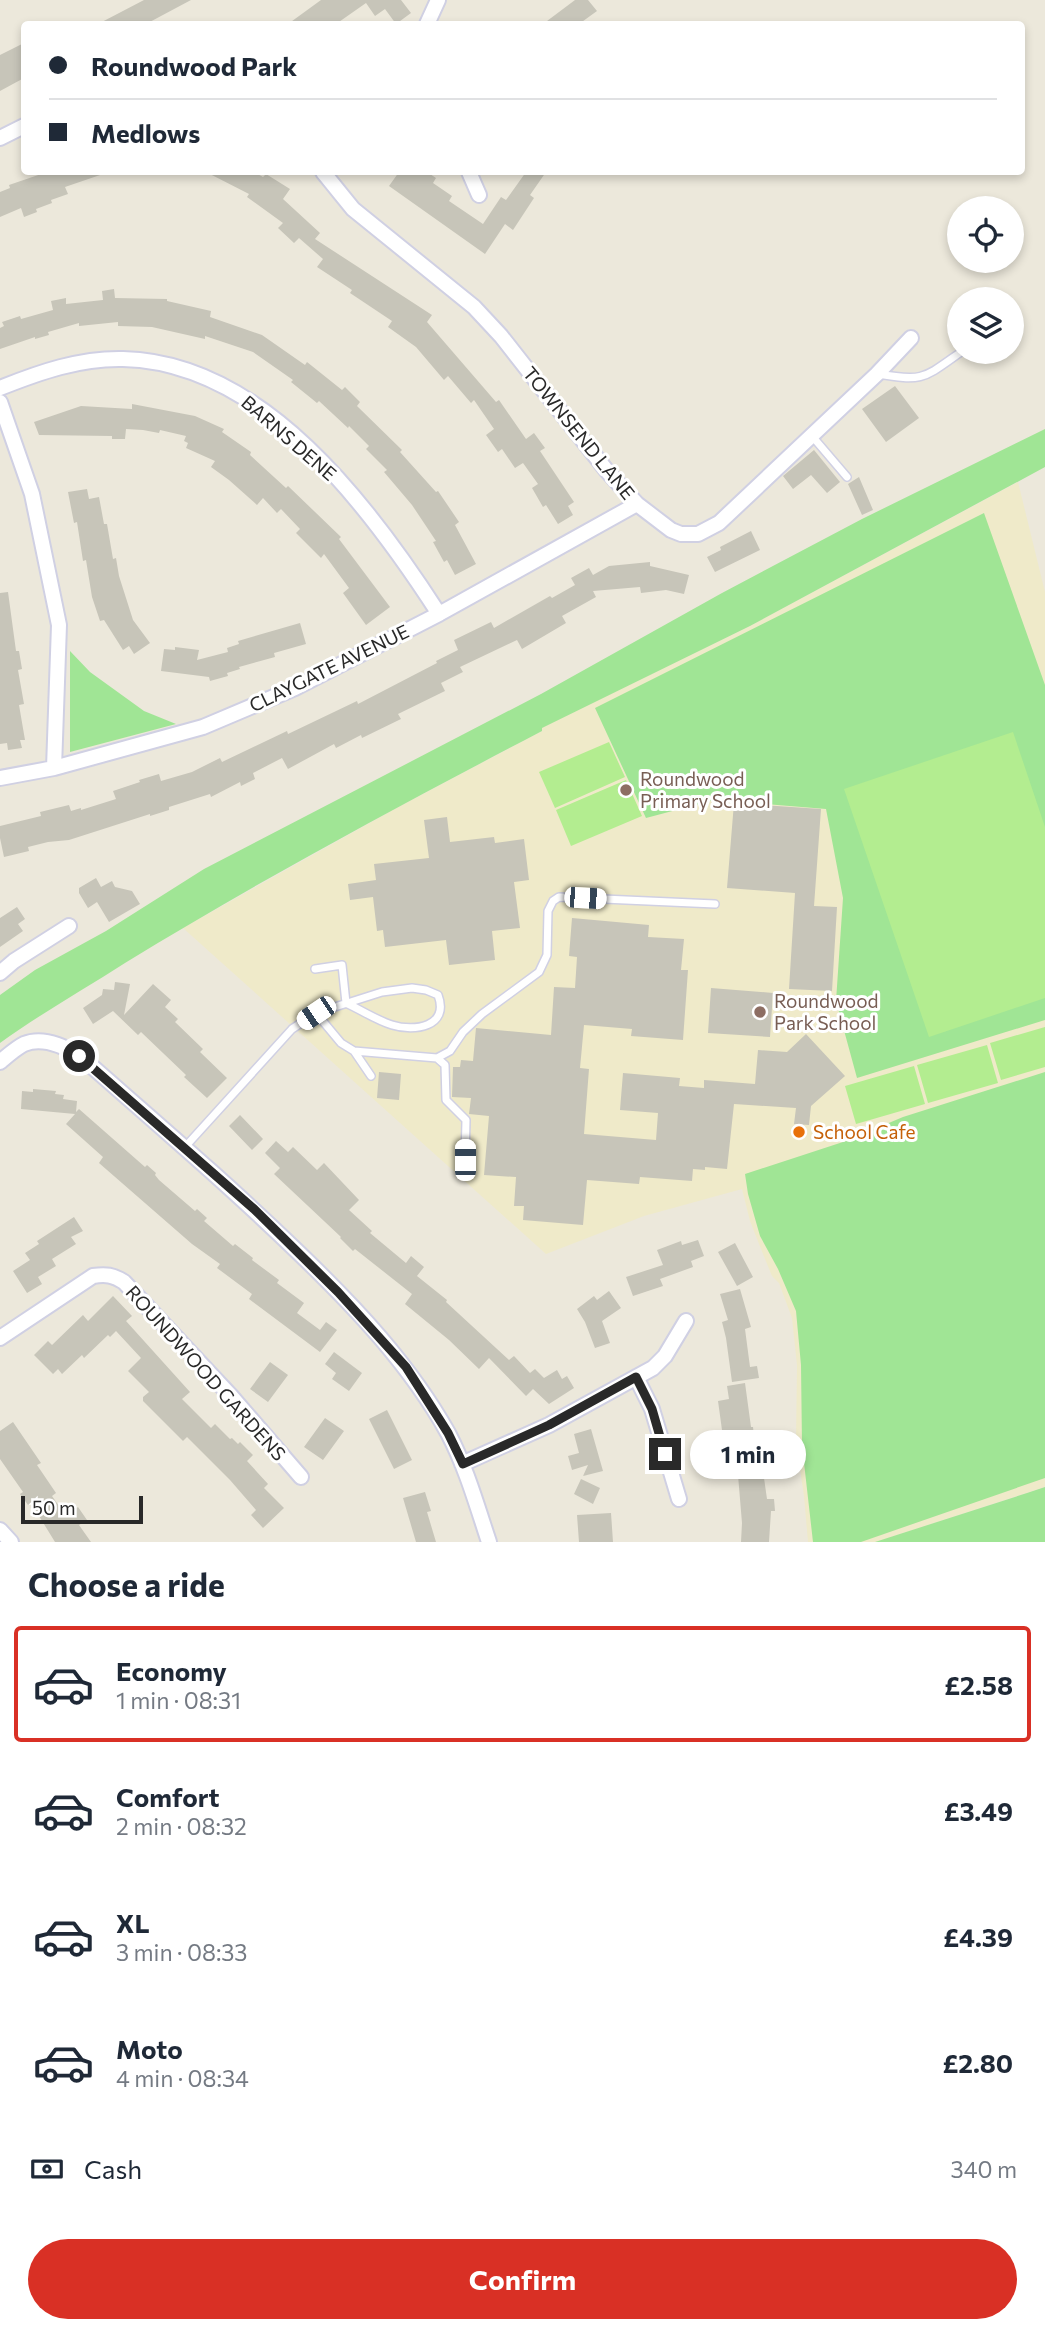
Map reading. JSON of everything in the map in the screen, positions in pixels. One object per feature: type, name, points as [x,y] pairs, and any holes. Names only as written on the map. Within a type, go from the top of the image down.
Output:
[{"type":"street","points":[[428,21],[438,0]]},
{"type":"street","points":[[0,138],[21,127]]},
{"type":"street","name":"TOWNSEND LANE","points":[[326,175],[360,215],[474,307],[500,335],[607,471],[637,504],[671,530],[681,534],[698,534],[719,523],[877,374],[911,338]]},
{"type":"street","points":[[471,175],[479,195]]},
{"type":"street","name":"BARNS DENE","points":[[0,388],[79,362],[123,359],[186,369],[218,382],[273,419],[342,483],[373,519],[439,614]]},
{"type":"street","points":[[0,402],[32,494],[60,625],[54,768]]},
{"type":"street","name":"CLAYGATE AVENUE","points":[[0,778],[54,768],[203,726],[295,688],[439,614],[637,504]]},
{"type":"street","points":[[0,973],[69,926]]},
{"type":"street","points":[[0,1062],[24,1044],[35,1042],[64,1045],[186,1147],[254,1209],[338,1292],[406,1367],[448,1433],[463,1464],[489,1542]]},
{"type":"street","name":"ROUNDWOOD GARDENS","points":[[0,1338],[93,1276],[115,1276],[124,1282],[222,1387],[301,1477]]},
{"type":"street","points":[[463,1464],[549,1425],[653,1368],[665,1356],[686,1321]]},
{"type":"street","points":[[636,1377],[652,1409],[678,1499]]},
{"type":"street","points":[[0,1530],[11,1542]]},
{"type":"lane","points":[[877,374],[917,379],[927,376],[947,362]]},
{"type":"lane","points":[[812,436],[847,477]]},
{"type":"lane","points":[[354,1051],[437,1058],[450,1051],[463,1032],[482,1013],[539,972],[547,955],[548,911],[553,901],[559,897],[715,904]]},
{"type":"lane","points":[[315,969],[342,965],[346,1003]]},
{"type":"lane","points":[[186,1147],[292,1029],[316,1013],[346,1003],[382,992],[412,988],[438,995],[441,1002],[437,1020],[428,1026],[412,1027],[393,1026],[346,1003]]},
{"type":"lane","points":[[316,1013],[341,1042],[354,1051],[371,1076]]},
{"type":"lane","points":[[437,1058],[445,1065],[446,1100],[466,1120],[465,1160]]},
{"type":"shaded area","name":"Roundwood Park School","points":[[1018,482],[1045,592],[1045,1487],[876,1542],[808,1542],[796,1442],[797,1365],[792,1318],[750,1221],[742,1189],[644,1216],[546,1254],[183,928],[391,811],[542,731],[541,728],[750,626]]},
{"type":"green space","points":[[1045,429],[1045,467],[750,626],[542,728],[542,731],[331,844],[176,932],[0,1043],[0,995],[35,970],[106,931],[204,869],[541,694],[862,519]]},
{"type":"green space","points":[[984,513],[1045,685],[1045,1020],[857,1078],[836,1001],[843,898],[826,809],[714,800],[646,818],[595,708]]},
{"type":"green space","points":[[70,651],[90,672],[144,711],[176,724],[70,752]]},
{"type":"green space","points":[[1013,732],[1045,827],[1045,998],[929,1037],[844,789]]},
{"type":"green space","points":[[609,742],[625,777],[555,808],[539,772]]},
{"type":"green space","points":[[626,780],[642,816],[571,846],[556,810]]},
{"type":"green space","points":[[1045,1027],[1045,1067],[1001,1080],[990,1043]]},
{"type":"green space","points":[[987,1045],[998,1083],[928,1103],[917,1065]]},
{"type":"green space","points":[[914,1066],[925,1104],[856,1124],[845,1086]]},
{"type":"green space","points":[[1045,1072],[1045,1478],[861,1542],[813,1542],[802,1445],[801,1365],[796,1311],[760,1236],[745,1174],[846,1141],[903,1117]]},
{"type":"green space","points":[[1045,1487],[1045,1542],[875,1542],[1027,1493]]},
{"type":"building","points":[[144,0],[191,0],[152,21],[104,21]]},
{"type":"building","points":[[321,0],[401,0],[411,13],[400,21],[394,21],[385,9],[375,16],[366,3],[340,21],[292,21]]},
{"type":"building","points":[[575,0],[588,0],[597,11],[583,21],[547,21]]},
{"type":"building","points":[[21,44],[21,80],[0,91],[0,55]]},
{"type":"building","points":[[38,175],[100,175],[65,187],[68,194],[51,200],[52,203],[24,217],[21,208],[0,217],[0,192],[10,188],[9,185]]},
{"type":"building","points":[[212,175],[268,175],[290,189],[283,199],[320,233],[315,239],[432,315],[427,322],[496,402],[499,400],[526,439],[534,433],[545,448],[540,451],[574,502],[568,506],[573,515],[558,524],[546,505],[543,507],[532,488],[538,484],[523,463],[515,468],[502,449],[498,452],[486,435],[494,429],[474,400],[471,403],[448,376],[444,380],[416,347],[388,327],[392,321],[317,267],[323,259],[299,238],[294,243],[278,228],[283,223],[247,197],[249,194]]},
{"type":"building","points":[[397,175],[432,175],[436,178],[433,183],[452,196],[449,201],[483,224],[501,197],[506,200],[524,175],[544,175],[530,195],[534,198],[513,230],[505,224],[485,254],[389,186]]},
{"type":"building","points":[[114,289],[115,298],[167,299],[211,311],[210,317],[262,335],[305,365],[307,362],[342,390],[345,387],[360,402],[357,406],[402,450],[400,452],[436,492],[438,491],[459,522],[455,525],[476,564],[455,575],[447,560],[444,562],[433,542],[436,541],[412,505],[384,472],[387,470],[366,449],[369,446],[319,401],[317,403],[291,382],[293,380],[253,352],[205,336],[205,339],[152,327],[118,326],[118,322],[79,326],[79,323],[0,349],[0,328],[4,326],[2,322],[53,310],[51,301],[66,298],[66,304],[103,300],[102,291]]},
{"type":"building","points":[[895,386],[919,418],[886,442],[862,409]]},
{"type":"building","points":[[132,404],[195,416],[224,429],[222,432],[251,452],[250,455],[286,488],[288,486],[341,537],[339,539],[390,607],[366,625],[343,593],[349,588],[324,554],[321,558],[296,533],[300,529],[281,509],[277,513],[263,498],[257,505],[211,467],[215,461],[186,448],[186,436],[160,430],[159,433],[126,429],[125,439],[112,439],[112,436],[39,435],[34,422],[81,406],[132,409]]},
{"type":"building","points":[[814,450],[840,482],[827,493],[811,475],[793,489],[783,476]]},
{"type":"building","points":[[859,477],[873,510],[862,515],[848,484]]},
{"type":"building","points":[[87,489],[89,499],[99,497],[113,559],[116,558],[133,620],[150,643],[134,654],[129,646],[123,650],[104,620],[100,621],[92,597],[86,560],[83,561],[77,522],[74,523],[68,492]]},
{"type":"building","points":[[751,531],[760,550],[715,572],[707,557]]},
{"type":"building","points":[[650,562],[650,566],[689,575],[684,594],[666,590],[641,593],[640,587],[593,591],[596,597],[562,616],[566,623],[522,649],[517,640],[460,667],[463,672],[441,683],[445,691],[398,714],[401,719],[362,738],[361,735],[336,748],[334,744],[288,769],[282,758],[253,773],[255,779],[241,786],[240,782],[211,797],[210,794],[150,816],[69,840],[28,847],[29,851],[4,857],[0,826],[41,816],[40,812],[69,805],[71,811],[81,810],[116,799],[113,791],[140,782],[139,780],[159,774],[161,781],[192,772],[220,758],[222,762],[357,701],[358,704],[437,663],[436,661],[458,650],[454,640],[491,622],[494,628],[550,596],[552,598],[575,585],[571,578],[589,568],[593,575],[609,566]]},
{"type":"building","points":[[8,592],[16,651],[19,651],[22,669],[18,670],[24,704],[19,705],[25,740],[20,740],[22,748],[8,750],[7,743],[0,744],[0,593]]},
{"type":"building","points":[[300,623],[306,644],[274,653],[275,657],[239,667],[240,669],[227,673],[228,676],[210,681],[209,677],[161,671],[164,649],[175,650],[175,647],[199,650],[197,660],[228,652],[227,648],[239,644],[238,641]]},
{"type":"building","points":[[734,803],[821,809],[814,906],[837,907],[832,991],[789,989],[795,893],[727,888]]},
{"type":"building","points":[[447,817],[450,842],[494,837],[495,843],[524,839],[529,880],[514,882],[520,928],[492,931],[495,960],[449,965],[446,940],[385,947],[383,930],[377,931],[373,897],[350,900],[348,884],[376,880],[374,864],[429,858],[424,820]]},
{"type":"building","points":[[96,878],[101,887],[112,881],[115,887],[132,891],[140,904],[109,922],[97,902],[88,908],[79,893],[79,888]]},
{"type":"building","points":[[17,907],[25,919],[18,924],[23,931],[0,947],[0,918]]},
{"type":"building","points":[[572,918],[649,925],[648,937],[684,939],[681,970],[688,970],[683,1040],[631,1036],[632,1029],[584,1025],[580,1068],[589,1069],[584,1134],[656,1140],[658,1113],[620,1110],[623,1073],[680,1078],[679,1086],[704,1088],[704,1080],[755,1084],[758,1050],[787,1052],[806,1034],[845,1076],[811,1106],[809,1125],[794,1124],[796,1108],[734,1104],[727,1169],[693,1169],[692,1181],[640,1177],[639,1184],[587,1180],[583,1225],[523,1220],[524,1206],[514,1206],[516,1177],[484,1175],[489,1116],[469,1114],[471,1098],[452,1097],[453,1067],[460,1067],[461,1060],[473,1061],[476,1028],[551,1035],[554,987],[575,988],[577,957],[569,956]]},
{"type":"building","points":[[115,982],[130,984],[124,1015],[153,984],[171,1000],[165,1007],[178,1019],[175,1022],[203,1049],[200,1052],[227,1078],[207,1098],[141,1032],[138,1035],[113,1011],[93,1024],[83,1008],[102,995],[103,989],[114,990]]},
{"type":"building","points":[[711,988],[773,993],[770,1037],[708,1033]]},
{"type":"building","points":[[379,1072],[401,1074],[399,1100],[377,1098]]},
{"type":"building","points":[[33,1089],[56,1091],[55,1094],[64,1095],[63,1099],[77,1101],[76,1112],[79,1109],[145,1167],[147,1165],[159,1180],[207,1218],[204,1221],[233,1246],[235,1244],[253,1258],[252,1260],[279,1280],[277,1283],[304,1303],[297,1313],[320,1330],[326,1322],[337,1330],[320,1352],[249,1299],[252,1294],[217,1268],[220,1264],[192,1244],[99,1163],[103,1157],[66,1124],[75,1114],[21,1109],[22,1091],[33,1092]]},
{"type":"building","points":[[240,1115],[263,1139],[252,1150],[229,1126]]},
{"type":"building","points":[[276,1141],[288,1152],[293,1147],[317,1170],[324,1163],[359,1200],[349,1210],[372,1231],[370,1233],[406,1263],[411,1256],[424,1267],[417,1276],[447,1300],[446,1302],[509,1360],[514,1356],[530,1373],[535,1369],[544,1378],[557,1370],[562,1379],[567,1376],[574,1388],[549,1404],[533,1389],[526,1396],[489,1358],[479,1369],[405,1304],[412,1294],[355,1249],[353,1251],[274,1174],[280,1168],[265,1153]]},
{"type":"building","points":[[74,1217],[83,1231],[71,1237],[76,1244],[52,1259],[56,1266],[38,1277],[42,1284],[27,1293],[13,1271],[30,1260],[25,1253],[39,1244],[37,1241]]},
{"type":"building","points":[[698,1240],[704,1256],[691,1261],[693,1267],[660,1279],[663,1286],[633,1296],[626,1277],[663,1265],[657,1250],[681,1241],[682,1245]]},
{"type":"building","points":[[735,1243],[753,1277],[737,1286],[718,1252]]},
{"type":"building","points":[[740,1289],[751,1327],[745,1329],[750,1367],[757,1366],[759,1378],[732,1382],[722,1322],[728,1320],[720,1294]]},
{"type":"building","points":[[609,1291],[621,1308],[602,1321],[610,1343],[595,1348],[577,1309],[594,1296],[597,1300]]},
{"type":"building","points":[[113,1296],[132,1316],[126,1321],[190,1392],[182,1399],[211,1428],[215,1424],[230,1439],[238,1444],[240,1442],[253,1455],[247,1461],[268,1484],[264,1488],[284,1508],[263,1528],[251,1515],[256,1510],[230,1480],[187,1437],[183,1441],[143,1401],[143,1397],[149,1392],[128,1371],[141,1358],[116,1331],[110,1337],[108,1335],[84,1358],[82,1355],[62,1374],[58,1369],[53,1374],[34,1355],[48,1341],[52,1345],[83,1315],[88,1321]]},
{"type":"building","points":[[334,1352],[362,1373],[349,1391],[332,1379],[336,1373],[325,1364]]},
{"type":"building","points":[[270,1362],[288,1375],[268,1402],[250,1389]]},
{"type":"building","points":[[745,1383],[751,1427],[754,1436],[758,1436],[767,1499],[774,1499],[775,1511],[771,1511],[769,1542],[741,1542],[740,1475],[736,1442],[715,1445],[713,1431],[722,1430],[718,1401],[729,1399],[727,1386]]},
{"type":"building","points":[[387,1410],[412,1460],[394,1469],[369,1419]]},
{"type":"building","points":[[325,1418],[344,1431],[323,1460],[304,1447]]},
{"type":"building","points":[[13,1422],[41,1463],[37,1465],[56,1493],[52,1496],[66,1516],[78,1507],[87,1520],[79,1525],[91,1542],[55,1542],[31,1503],[28,1505],[20,1494],[23,1492],[0,1459],[0,1431]]},
{"type":"building","points":[[591,1429],[603,1471],[583,1476],[588,1465],[572,1470],[568,1456],[579,1453],[574,1434]]},
{"type":"building","points":[[581,1479],[600,1488],[593,1504],[574,1494]]},
{"type":"building","points":[[425,1492],[431,1511],[427,1512],[436,1542],[416,1542],[403,1498]]},
{"type":"building","points":[[611,1513],[613,1542],[579,1542],[577,1515]]},
{"type":"place","name":"Roundwood Primary School","points":[[626,790]]},
{"type":"place","name":"Roundwood Park School","points":[[760,1012]]},
{"type":"place","name":"School Cafe","points":[[799,1132]]},
{"type":"route","points":[[79,1056],[186,1147],[338,1292],[406,1367],[448,1433],[463,1464],[549,1425],[636,1377],[652,1409],[665,1454]]}]
